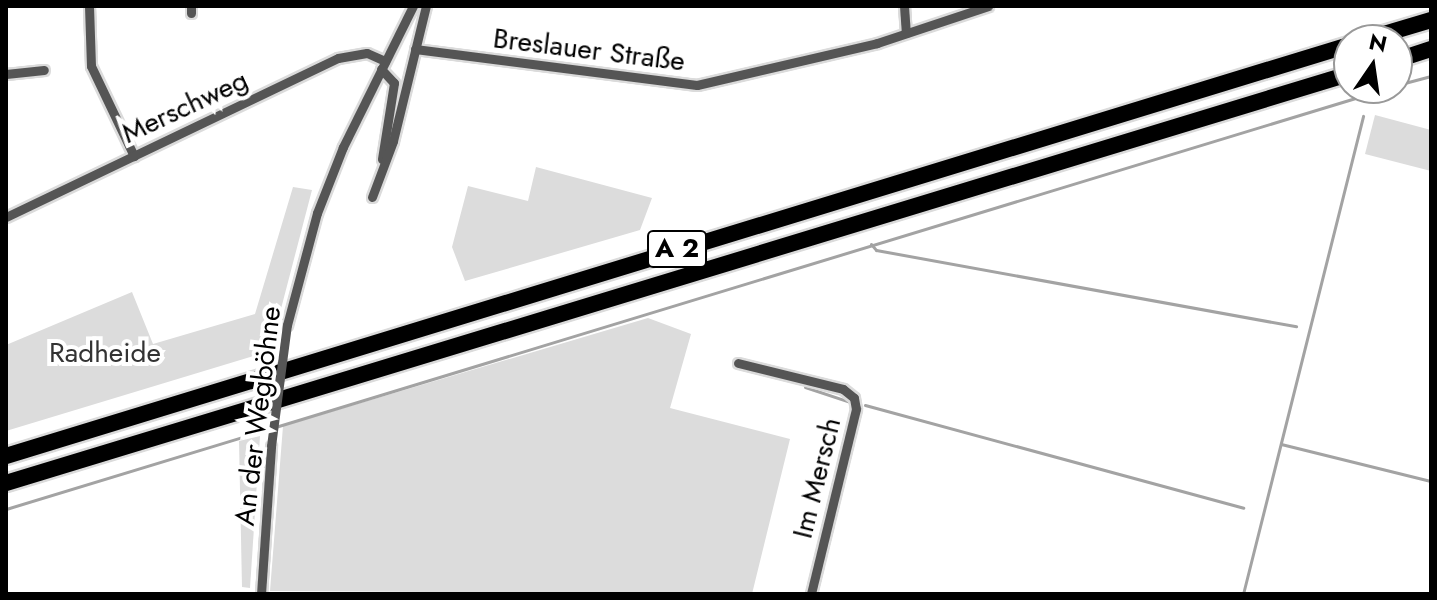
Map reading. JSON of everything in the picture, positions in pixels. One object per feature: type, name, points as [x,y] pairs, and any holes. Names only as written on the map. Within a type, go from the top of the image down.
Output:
[{"type":"highway","name":"A 2","points":[[6,456],[1333,50]]},
{"type":"highway","name":"A 2","points":[[6,483],[1333,79]]},
{"type":"street","points":[[89,6],[91,66],[134,156]]},
{"type":"street","name":"An der Wegböhne","points":[[261,594],[271,446],[287,325],[317,213],[413,6]]},
{"type":"street","points":[[372,197],[426,6]]},
{"type":"street","points":[[904,6],[906,33]]},
{"type":"street","name":"Breslauer Straße","points":[[415,49],[697,85],[906,33],[988,6]]},
{"type":"street","name":"Merschweg","points":[[6,217],[338,58],[367,53],[383,65]]},
{"type":"street","points":[[382,166],[394,83],[383,65]]},
{"type":"street","points":[[6,74],[44,70]]},
{"type":"street","name":"Im Mersch","points":[[738,363],[843,389],[854,398],[856,409],[811,594]]},
{"type":"green space","points":[[1375,115],[1431,130],[1431,171],[1365,154]]},
{"type":"green space","points":[[536,167],[652,198],[640,230],[465,281],[452,247],[468,186],[528,201]]},
{"type":"green space","name":"Radheide","points":[[293,187],[312,190],[270,351],[6,431],[6,345],[132,292],[153,344],[255,314]]},
{"type":"green space","points":[[648,318],[691,334],[670,408],[790,439],[752,594],[270,591],[283,426]]},
{"type":"green space","points":[[260,436],[250,588],[242,587],[239,441]]},
{"type":"waterway","points":[[1413,81],[1431,76]]},
{"type":"waterway","points":[[6,509],[1335,104]]},
{"type":"waterway","points":[[1243,594],[1363,116]]},
{"type":"waterway","points":[[871,244],[876,250],[1296,326]]},
{"type":"waterway","points":[[805,387],[850,402]]},
{"type":"waterway","points":[[865,405],[1243,508]]},
{"type":"waterway","points":[[1281,444],[1431,481]]}]
